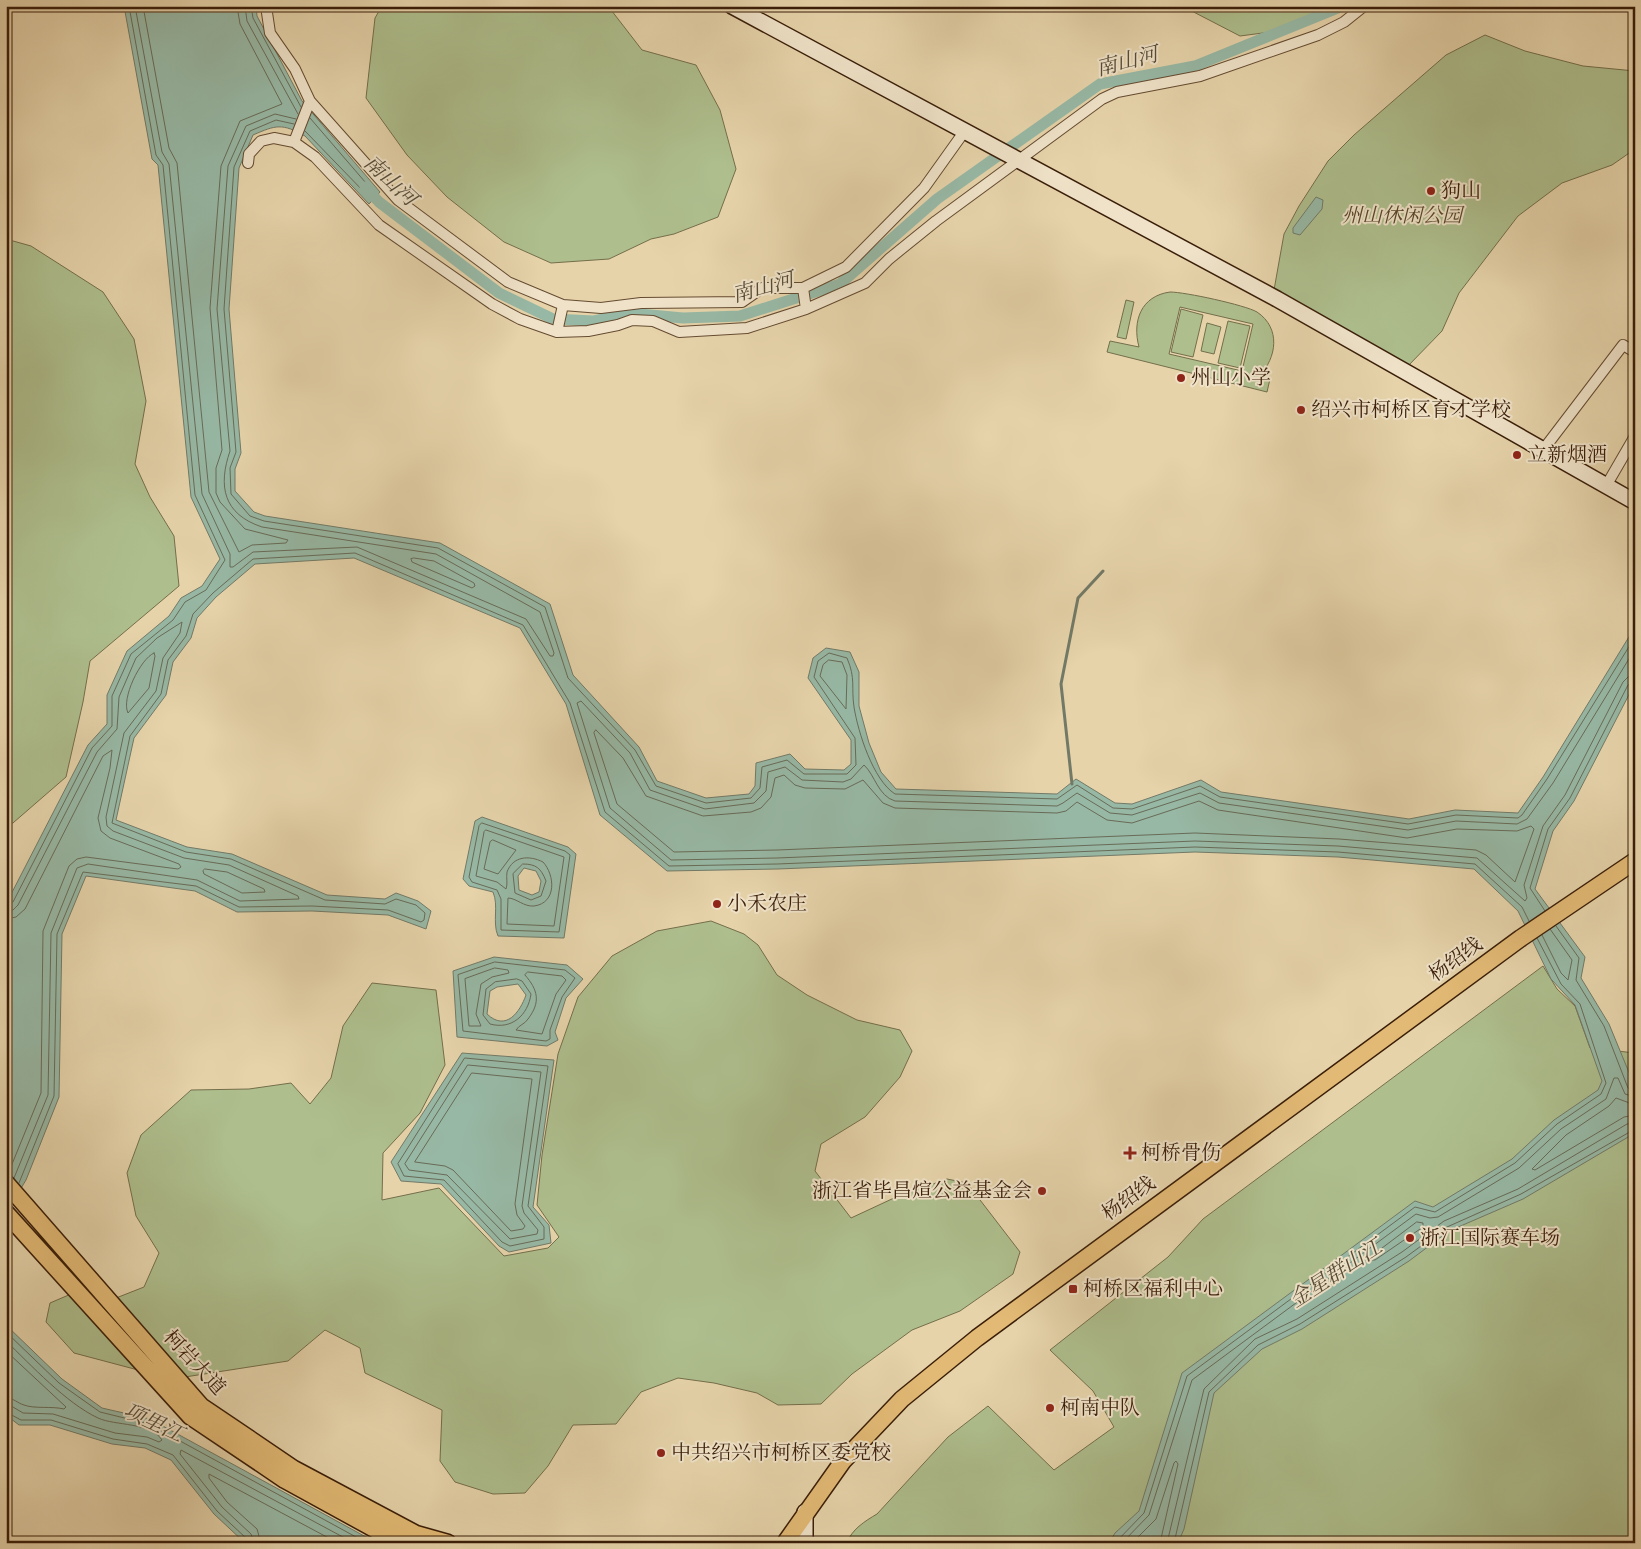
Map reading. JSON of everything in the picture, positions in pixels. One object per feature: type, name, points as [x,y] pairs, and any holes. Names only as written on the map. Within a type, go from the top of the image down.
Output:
[{"type":"main road","name":"杨绍线","points":[[785,1543],[805,1512],[843,1461],[902,1399],[976,1338],[1521,938],[1635,861]]},
{"type":"main road","name":"柯岩大道","points":[[6,1184],[201,1406],[294,1469],[416,1534],[448,1543]]},
{"type":"main road","name":"柯岩大道","points":[[6,1214],[190,1416],[285,1480],[400,1543]]},
{"type":"street","points":[[266,6],[270,33],[295,69],[310,101],[398,200],[508,282],[563,305],[601,308],[641,302],[742,302],[762,288],[803,288],[846,267],[924,188],[964,132]]},
{"type":"street","points":[[732,6],[1277,299],[1635,502]]},
{"type":"street","points":[[248,163],[249,154],[261,141],[274,138],[294,142],[315,156],[379,225],[492,304],[520,319],[556,332],[588,331],[632,320],[653,321],[678,332],[747,328],[806,309],[865,282],[889,259],[936,221],[1102,98],[1116,92],[1209,73],[1318,35],[1344,22],[1364,6]]},
{"type":"street","points":[[294,142],[310,101]]},
{"type":"street","points":[[803,288],[806,309]]},
{"type":"street","points":[[556,332],[563,305]]},
{"type":"street","points":[[1543,450],[1623,345],[1635,352]]},
{"type":"street","points":[[1606,486],[1635,436]]},
{"type":"street","points":[[805,1512],[805,1543]]},
{"type":"green space","points":[[382,6],[608,6],[642,50],[696,65],[720,110],[736,169],[718,217],[674,234],[651,239],[609,259],[551,263],[504,242],[447,197],[407,155],[366,98],[375,18]]},
{"type":"green space","points":[[1182,6],[1321,6],[1293,29],[1240,36]]},
{"type":"green space","name":"州山休闲公园","points":[[1485,35],[1525,51],[1583,66],[1635,71],[1635,149],[1612,165],[1562,183],[1518,216],[1459,293],[1442,331],[1407,367],[1274,290],[1284,234],[1299,206],[1328,161],[1354,135],[1446,55]]},
{"type":"green space","points":[[6,239],[31,246],[103,292],[134,339],[146,401],[135,464],[150,497],[174,536],[179,586],[90,661],[66,777],[6,829]]},
{"type":"green space","points":[[1170,292],[1215,299],[1250,309],[1265,319],[1270,326],[1274,343],[1270,361],[1259,376],[1270,379],[1267,392],[1107,352],[1110,341],[1139,347],[1137,328],[1141,311],[1146,304],[1160,294]],"holes":[[[1180,307],[1253,324],[1242,371],[1169,354]]]},
{"type":"green space","points":[[1126,300],[1134,302],[1126,339],[1117,337]]},
{"type":"green space","points":[[1181,309],[1203,315],[1193,357],[1171,352]]},
{"type":"green space","points":[[1228,321],[1250,326],[1240,368],[1218,363]]},
{"type":"green space","points":[[1207,323],[1221,327],[1214,354],[1201,351]]},
{"type":"green space","points":[[711,921],[744,934],[758,945],[777,975],[807,995],[857,1020],[900,1030],[912,1051],[900,1077],[865,1117],[821,1144],[815,1171],[851,1218],[894,1198],[947,1179],[967,1183],[1020,1252],[1013,1274],[960,1311],[912,1330],[852,1374],[821,1404],[778,1405],[757,1393],[714,1383],[678,1378],[641,1392],[616,1424],[573,1425],[548,1466],[525,1493],[493,1494],[455,1482],[440,1461],[442,1410],[365,1373],[360,1348],[325,1330],[288,1361],[172,1379],[74,1353],[46,1322],[50,1303],[71,1294],[111,1300],[144,1287],[159,1253],[136,1216],[127,1173],[141,1135],[191,1090],[249,1089],[291,1083],[310,1104],[331,1078],[343,1026],[372,983],[436,990],[445,1065],[420,1113],[383,1153],[382,1200],[439,1188],[504,1256],[548,1248],[559,1237],[537,1205],[542,1155],[558,1054],[578,997],[612,956],[657,931]]},
{"type":"green space","name":"浙江国际赛车场","points":[[1543,966],[1557,989],[1575,1006],[1590,1048],[1635,1053],[1635,1543],[847,1543],[855,1530],[877,1514],[948,1437],[988,1406],[1054,1470],[1114,1427],[1093,1391],[1050,1350],[1168,1257],[1203,1219]]},
{"type":"water","name":"金星群山江","points":[[124,6],[256,6],[257,16],[302,101],[380,192],[369,204],[305,136],[297,132],[285,127],[273,127],[253,135],[239,168],[229,309],[241,453],[235,469],[235,491],[254,512],[265,516],[440,543],[550,604],[573,675],[639,747],[657,781],[706,798],[749,794],[755,786],[756,763],[790,754],[805,769],[844,770],[851,764],[851,740],[808,678],[813,658],[826,648],[850,652],[859,672],[859,706],[869,743],[881,772],[896,789],[1057,794],[1076,779],[1115,803],[1132,804],[1201,780],[1221,792],[1409,819],[1455,810],[1518,813],[1543,777],[1635,627],[1635,683],[1574,801],[1553,831],[1535,889],[1585,957],[1581,978],[1609,1024],[1635,1087],[1635,1133],[1523,1199],[1449,1231],[1409,1261],[1302,1329],[1262,1349],[1214,1393],[1184,1529],[1178,1543],[1109,1543],[1115,1533],[1139,1511],[1182,1373],[1415,1201],[1433,1207],[1512,1159],[1554,1120],[1598,1090],[1602,1081],[1575,1005],[1551,979],[1518,911],[1474,869],[1338,857],[1195,852],[778,869],[667,871],[600,815],[566,704],[520,628],[354,558],[255,564],[216,597],[197,618],[191,638],[173,662],[166,695],[134,738],[116,820],[187,847],[232,854],[327,895],[385,899],[396,893],[418,901],[431,911],[426,929],[388,915],[312,911],[237,912],[195,891],[86,876],[62,934],[59,1097],[26,1180],[6,1213],[6,904],[88,745],[107,724],[107,695],[127,651],[169,616],[181,598],[202,586],[220,559],[191,497],[158,165],[152,159]]},
{"type":"water","points":[[1316,197],[1323,200],[1322,209],[1300,235],[1293,233],[1293,228]]},
{"type":"water","points":[[482,817],[568,847],[576,854],[564,938],[498,936],[493,892],[469,886],[463,879],[475,821]],"holes":[[[524,868],[536,871],[541,881],[539,892],[532,895],[519,890],[518,876]]]},
{"type":"water","points":[[494,957],[567,965],[583,979],[566,998],[555,1032],[558,1040],[547,1046],[457,1037],[453,971]],"holes":[[[518,984],[526,995],[520,1008],[511,1018],[500,1021],[487,1014],[490,991],[497,987]]]},
{"type":"water","points":[[462,1053],[554,1060],[533,1207],[549,1225],[551,1243],[509,1252],[499,1246],[441,1184],[401,1181],[391,1162]]},
{"type":"water","name":"项里江","points":[[6,1325],[62,1379],[102,1408],[150,1419],[377,1543],[245,1543],[214,1514],[171,1460],[145,1448],[112,1444],[50,1425],[19,1425],[6,1415]]},
{"type":"waterway","name":"南山河","points":[[365,187],[379,202],[499,293],[553,319],[593,321],[629,313],[683,318],[740,316],[840,284],[937,199],[1100,84],[1195,66],[1343,6]]},
{"type":"waterway","points":[[1072,784],[1061,684],[1078,598],[1103,571]]},
{"type":"place","name":"狗山","points":[[1431,191]]},
{"type":"place","name":"州山小学","points":[[1181,378]]},
{"type":"place","name":"绍兴市柯桥区育才学校","points":[[1301,410]]},
{"type":"place","name":"立新烟酒","points":[[1517,455]]},
{"type":"place","name":"小禾农庄","points":[[717,904]]},
{"type":"place","name":"柯桥骨伤","points":[[1130,1153]]},
{"type":"place","name":"浙江省毕昌煊公益基金会","points":[[1042,1191]]},
{"type":"place","name":"浙江国际赛车场","points":[[1410,1238]]},
{"type":"place","name":"柯桥区福利中心","points":[[1073,1289]]},
{"type":"place","name":"柯南中队","points":[[1050,1408]]},
{"type":"place","name":"中共绍兴市柯桥区委党校","points":[[661,1453]]}]
